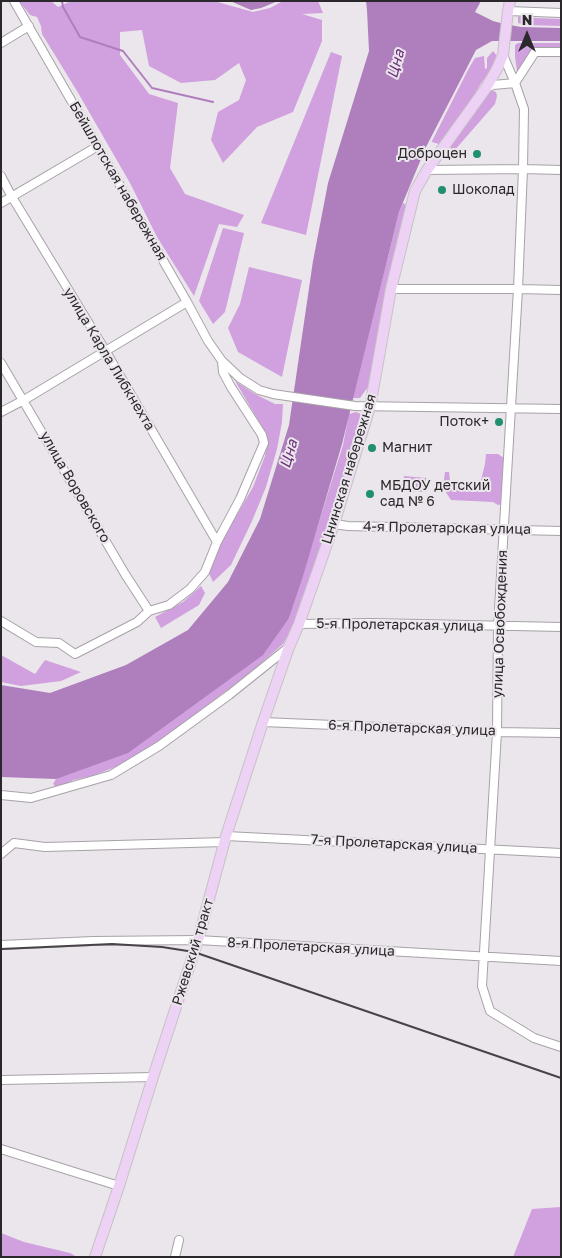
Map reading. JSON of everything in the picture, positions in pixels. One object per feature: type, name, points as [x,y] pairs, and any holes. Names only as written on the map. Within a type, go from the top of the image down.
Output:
[{"type":"main road","name":"Цнинская набережная","points":[[289,646],[299,624],[334,524],[370,407],[391,289],[415,191],[426,170],[486,88],[498,67],[503,55],[509,6]]},
{"type":"main road","name":"Ржевский тракт","points":[[95,1257],[198,940],[226,839],[289,646]]},
{"type":"street","name":"Бейшлотская набережная","points":[[14,1],[208,341],[222,361],[240,378],[259,390],[285,397],[356,406],[561,409]]},
{"type":"street","points":[[509,6],[561,13]]},
{"type":"street","points":[[1,43],[29,26]]},
{"type":"street","points":[[486,88],[493,85],[515,83],[536,52],[561,52]]},
{"type":"street","name":"улица Освобождения","points":[[503,55],[524,109],[523,169],[518,288],[498,626],[497,732],[482,986],[490,1011],[534,1038],[561,1046]]},
{"type":"street","points":[[1,203],[98,146]]},
{"type":"street","points":[[426,170],[561,170]]},
{"type":"street","name":"улица Карла Либкнехта","points":[[1,176],[105,350],[216,542]]},
{"type":"street","points":[[391,289],[518,288],[561,290]]},
{"type":"street","points":[[1,412],[187,302]]},
{"type":"street","name":"Бейшлотская набережная","points":[[1,621],[36,642],[59,643],[75,654],[137,622],[149,611],[169,605],[190,589],[205,572],[216,542],[240,499],[264,443],[262,435],[223,372],[222,361]]},
{"type":"street","name":"улица Воровского","points":[[1,363],[125,574],[149,611]]},
{"type":"street","name":"4-я Пролетарская улица","points":[[334,524],[348,526],[561,531]]},
{"type":"street","name":"5-я Пролетарская улица","points":[[299,624],[371,623],[561,627]]},
{"type":"street","name":"Цнинская набережная","points":[[1,795],[31,798],[111,775],[159,746],[229,695],[289,646]]},
{"type":"street","name":"6-я Пролетарская улица","points":[[263,722],[561,733]]},
{"type":"street","name":"7-я Пролетарская улица","points":[[1,854],[14,843],[45,846],[226,839],[561,852]]},
{"type":"street","name":"8-я Пролетарская улица","points":[[1,945],[198,940],[561,961]]},
{"type":"street","points":[[1,1080],[153,1077]]},
{"type":"street","points":[[1,1149],[119,1186]]},
{"type":"street","points":[[175,1257],[179,1240]]},
{"type":"shaded area","points":[[19,1],[51,1],[58,7],[71,1],[214,1],[253,12],[270,8],[283,1],[318,1],[323,13],[302,14],[322,20],[322,41],[293,112],[257,127],[223,163],[211,140],[218,112],[239,100],[246,80],[239,63],[215,80],[181,83],[149,66],[142,30],[120,32],[120,55],[149,94],[178,103],[170,168],[185,194],[244,215],[237,227],[219,224],[194,296],[157,237],[130,183],[42,34],[37,17],[30,15]]},
{"type":"shaded area","points":[[518,17],[561,19],[561,26],[526,25],[518,23]]},
{"type":"shaded area","points":[[518,43],[561,43],[561,51],[537,50],[517,71],[515,45]]},
{"type":"shaded area","points":[[493,51],[497,56],[466,111],[439,144],[432,142],[475,58],[484,56],[485,69],[487,68],[487,58]]},
{"type":"shaded area","points":[[331,52],[342,56],[306,235],[261,223]]},
{"type":"shaded area","points":[[491,90],[496,92],[495,104],[454,151],[450,147],[449,141]]},
{"type":"shaded area","points":[[403,203],[407,205],[368,387],[360,398],[353,398],[399,212]]},
{"type":"shaded area","points":[[223,228],[244,233],[225,312],[213,324],[199,301]]},
{"type":"shaded area","points":[[249,267],[302,280],[282,377],[238,352],[228,328],[240,304]]},
{"type":"shaded area","points":[[235,381],[275,404],[283,404],[282,422],[277,449],[266,487],[252,521],[231,565],[213,582],[208,571],[216,551],[253,487],[265,456],[267,438]]},
{"type":"shaded area","points":[[356,412],[361,414],[352,454],[295,624],[283,644],[251,672],[164,738],[142,752],[118,766],[56,787],[53,784],[56,779],[289,618],[343,445],[349,414]]},
{"type":"shaded area","points":[[486,454],[498,454],[504,458],[502,504],[451,500],[443,488],[445,472],[449,472],[450,481],[461,486],[480,484]]},
{"type":"shaded area","points":[[404,476],[426,478],[426,492],[403,491]]},
{"type":"shaded area","points":[[201,586],[205,593],[199,605],[161,628],[155,617],[183,602]]},
{"type":"shaded area","points":[[1,655],[35,674],[45,660],[81,672],[61,681],[21,686],[1,682]]},
{"type":"shaded area","points":[[561,1207],[561,1257],[513,1257],[532,1209]]},
{"type":"shaded area","points":[[1,1233],[24,1242],[70,1253],[77,1257],[1,1257]]},
{"type":"water","points":[[230,1],[278,1],[251,10]]},
{"type":"water","name":"Цна","points":[[366,1],[481,1],[475,12],[504,24],[521,27],[561,28],[561,41],[492,41],[476,50],[426,147],[399,212],[342,444],[303,576],[289,618],[263,655],[128,753],[56,779],[1,777],[1,685],[50,693],[126,665],[188,630],[228,582],[260,519],[289,425],[313,261],[328,183],[369,51]]},
{"type":"waterway","points":[[62,1],[63,7],[80,37],[123,51],[152,88],[213,102]]},
{"type":"railway","points":[[1,949],[112,944],[162,947],[194,952],[561,1078]]},
{"type":"place","name":"Доброцен","points":[[477,154]]},
{"type":"place","name":"Шоколад","points":[[442,190]]},
{"type":"place","name":"Поток+","points":[[499,422]]},
{"type":"place","name":"Магнит","points":[[372,448]]},
{"type":"place","name":"МБДОУ детский сад № 6","points":[[370,494]]}]
